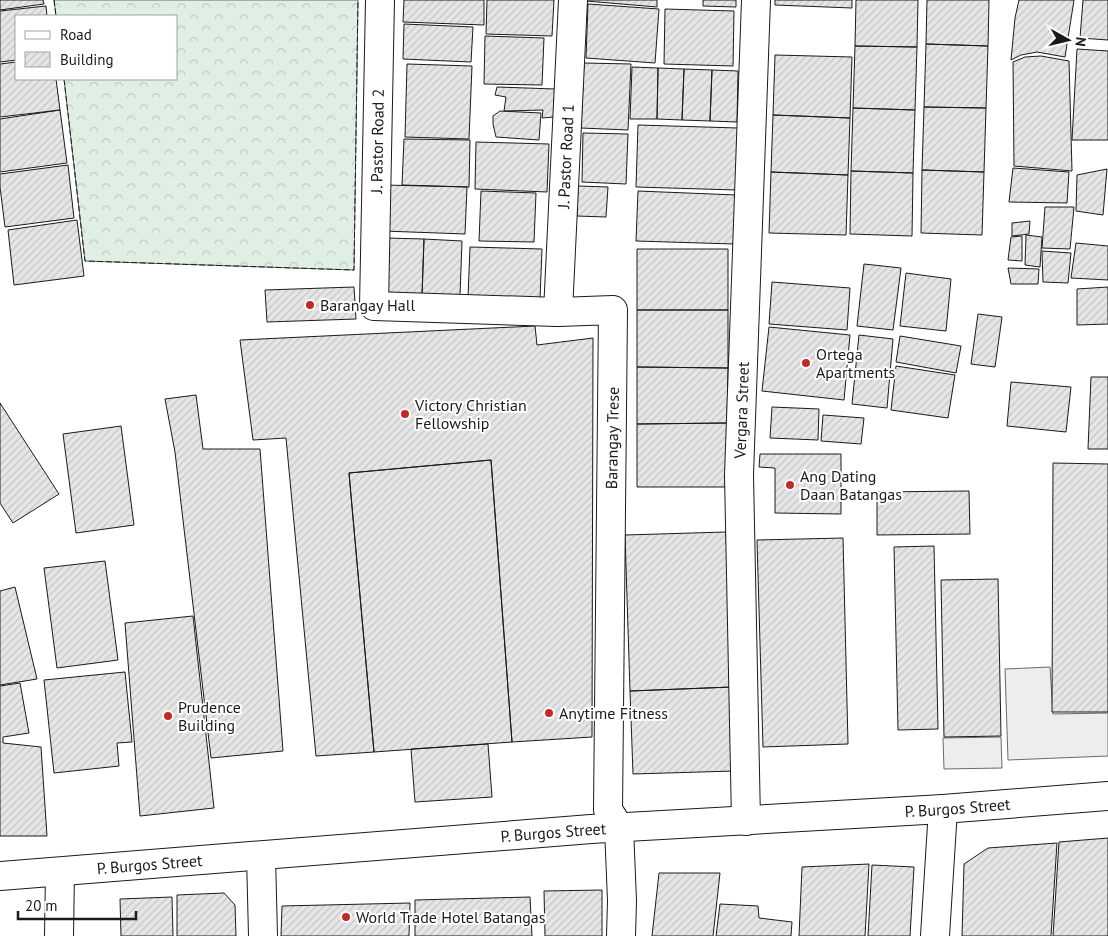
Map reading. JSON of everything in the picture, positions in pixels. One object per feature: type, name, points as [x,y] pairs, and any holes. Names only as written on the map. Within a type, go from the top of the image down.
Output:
[{"type":"street","name":"J. Pastor Road 2","points":[[374,281],[380,0]]},
{"type":"street","name":"J. Pastor Road 1","points":[[558,312],[572,0]]},
{"type":"street","name":"Vergara Street","points":[[746,821],[739,475],[756,0]]},
{"type":"street","name":"Barangay Trese","points":[[374,281],[374,306],[558,312],[613,310],[608,810],[619,827]]},
{"type":"street","name":"P. Burgos Street","points":[[0,876],[619,827],[746,821],[1108,796]]},
{"type":"street","points":[[935,936],[943,808]]},
{"type":"street","points":[[619,827],[622,900],[621,936]]},
{"type":"street","points":[[261,856],[263,936]]},
{"type":"street","points":[[59,936],[60,872]]},
{"type":"green space","points":[[54,0],[358,0],[354,270],[85,261],[64,80],[178,80],[178,15],[56,15]]},
{"type":"shaded area","points":[[1050,667],[1053,714],[1108,713],[1108,756],[1008,760],[1005,669]]},
{"type":"shaded area","points":[[1001,737],[1002,768],[944,769],[943,738]]},
{"type":"building","points":[[0,0],[43,0],[44,4],[0,10]]},
{"type":"building","points":[[404,0],[484,0],[484,25],[403,22]]},
{"type":"building","points":[[487,0],[554,0],[552,36],[486,34]]},
{"type":"building","points":[[657,0],[657,7],[586,1]]},
{"type":"building","points":[[703,0],[736,0],[736,7],[703,6]]},
{"type":"building","points":[[775,0],[852,0],[852,8],[775,5]]},
{"type":"building","points":[[856,0],[918,0],[917,47],[855,46]]},
{"type":"building","points":[[927,0],[989,0],[988,46],[926,44]]},
{"type":"building","points":[[1019,0],[1074,0],[1065,57],[1037,52],[1021,55],[1011,60],[1015,18]]},
{"type":"building","points":[[1083,0],[1108,0],[1108,40],[1080,38]]},
{"type":"building","points":[[588,4],[659,9],[655,63],[586,58]]},
{"type":"building","points":[[46,6],[47,15],[15,15],[15,60],[0,62],[0,11]]},
{"type":"building","points":[[665,9],[734,11],[733,66],[664,64]]},
{"type":"building","points":[[404,24],[473,27],[471,62],[403,59]]},
{"type":"building","points":[[485,36],[544,38],[542,85],[484,84]]},
{"type":"building","points":[[926,44],[988,46],[986,108],[924,107]]},
{"type":"building","points":[[855,46],[917,47],[915,110],[853,108]]},
{"type":"building","points":[[1077,49],[1108,51],[1108,140],[1072,140]]},
{"type":"building","points":[[775,55],[852,57],[850,118],[773,115]]},
{"type":"building","points":[[1041,56],[1069,61],[1072,171],[1014,166],[1013,62],[1025,57]]},
{"type":"building","points":[[15,62],[15,80],[56,80],[60,110],[0,117],[0,64]]},
{"type":"building","points":[[584,63],[631,64],[628,130],[581,128]]},
{"type":"building","points":[[407,64],[472,66],[469,139],[405,137]]},
{"type":"building","points":[[632,67],[658,68],[657,119],[630,119]]},
{"type":"building","points":[[658,68],[684,69],[682,120],[657,119]]},
{"type":"building","points":[[684,69],[712,70],[710,121],[682,120]]},
{"type":"building","points":[[712,70],[738,71],[737,122],[710,121]]},
{"type":"building","points":[[497,87],[555,89],[554,117],[542,118],[543,110],[504,111],[506,97],[495,95]]},
{"type":"building","points":[[924,107],[986,108],[984,172],[922,170]]},
{"type":"building","points":[[853,108],[915,110],[913,173],[851,171]]},
{"type":"building","points":[[60,110],[67,163],[0,172],[0,119]]},
{"type":"building","points":[[500,111],[541,113],[539,140],[496,137],[493,116]]},
{"type":"building","points":[[773,115],[850,118],[848,175],[771,172]]},
{"type":"building","points":[[638,125],[738,128],[736,190],[636,187]]},
{"type":"building","points":[[583,133],[628,134],[626,184],[582,182]]},
{"type":"building","points":[[404,139],[470,140],[469,187],[402,185]]},
{"type":"building","points":[[476,142],[549,144],[547,192],[475,189]]},
{"type":"building","points":[[68,165],[74,218],[5,227],[0,174]]},
{"type":"building","points":[[1013,168],[1069,172],[1067,203],[1009,202]]},
{"type":"building","points":[[1107,169],[1103,215],[1076,211],[1077,175]]},
{"type":"building","points":[[922,170],[984,172],[982,235],[921,233]]},
{"type":"building","points":[[851,171],[913,173],[912,236],[850,234]]},
{"type":"building","points":[[771,172],[848,175],[846,235],[769,233]]},
{"type":"building","points":[[384,185],[467,187],[465,234],[383,231]]},
{"type":"building","points":[[578,186],[608,187],[606,217],[577,216]]},
{"type":"building","points":[[481,191],[536,193],[534,242],[479,241]]},
{"type":"building","points":[[638,191],[736,195],[734,244],[636,241]]},
{"type":"building","points":[[1045,207],[1074,207],[1070,249],[1042,248]]},
{"type":"building","points":[[77,220],[84,276],[14,285],[8,230]]},
{"type":"building","points":[[1030,221],[1029,234],[1012,236],[1012,223]]},
{"type":"building","points":[[1026,235],[1042,237],[1040,267],[1025,265]]},
{"type":"building","points":[[1022,236],[1022,261],[1008,260],[1011,237]]},
{"type":"building","points":[[386,238],[424,239],[422,296],[384,294]]},
{"type":"building","points":[[424,239],[462,241],[460,296],[422,296]]},
{"type":"building","points":[[1076,243],[1108,246],[1108,280],[1071,278]]},
{"type":"building","points":[[470,247],[542,249],[540,299],[468,297]]},
{"type":"building","points":[[637,249],[728,249],[728,310],[637,310]]},
{"type":"building","points":[[1042,251],[1071,253],[1068,283],[1043,282]]},
{"type":"building","points":[[864,264],[901,268],[893,330],[857,326]]},
{"type":"building","points":[[1008,268],[1039,269],[1038,284],[1011,284]]},
{"type":"building","points":[[906,273],[951,279],[946,331],[900,326]]},
{"type":"building","points":[[772,282],[850,288],[847,330],[769,324]]},
{"type":"building","name":"Barangay Hall","points":[[354,287],[356,319],[267,322],[265,290]]},
{"type":"building","points":[[1108,287],[1108,324],[1077,325],[1077,289]]},
{"type":"building","points":[[637,310],[728,310],[728,368],[637,367]]},
{"type":"building","points":[[978,314],[1002,317],[995,367],[971,364]]},
{"type":"building","points":[[535,326],[537,345],[593,338],[592,737],[512,742],[491,460],[349,473],[374,752],[316,756],[286,438],[253,440],[240,340]]},
{"type":"building","name":"Ortega Apartments","points":[[769,327],[850,335],[844,400],[762,391]]},
{"type":"building","points":[[859,335],[893,339],[887,408],[852,404]]},
{"type":"building","points":[[900,336],[961,346],[956,373],[896,362]]},
{"type":"building","points":[[896,366],[955,375],[948,418],[891,410]]},
{"type":"building","points":[[637,367],[728,368],[727,423],[637,424]]},
{"type":"building","points":[[1091,377],[1108,377],[1108,449],[1088,449]]},
{"type":"building","points":[[1011,382],[1071,387],[1066,432],[1007,426]]},
{"type":"building","points":[[196,395],[203,449],[260,449],[283,751],[211,758],[175,452],[165,399]]},
{"type":"building","points":[[0,403],[59,494],[13,523],[0,503]]},
{"type":"building","points":[[772,407],[819,409],[818,440],[770,438]]},
{"type":"building","points":[[823,415],[864,418],[861,444],[821,441]]},
{"type":"building","points":[[727,423],[727,487],[637,487],[637,424]]},
{"type":"building","points":[[121,426],[134,525],[76,533],[63,434]]},
{"type":"building","points":[[760,454],[841,454],[841,514],[775,513],[775,468],[759,467]]},
{"type":"building","points":[[491,460],[512,742],[374,752],[349,473]]},
{"type":"building","points":[[1053,463],[1108,464],[1108,712],[1052,712]]},
{"type":"building","points":[[969,491],[970,534],[877,535],[877,492]]},
{"type":"building","points":[[726,532],[732,687],[630,691],[625,535]]},
{"type":"building","points":[[843,538],[848,744],[763,747],[757,540]]},
{"type":"building","points":[[934,546],[938,729],[898,730],[894,547]]},
{"type":"building","points":[[105,561],[118,660],[57,668],[44,568]]},
{"type":"building","points":[[998,579],[1001,736],[944,737],[941,580]]},
{"type":"building","points":[[15,587],[37,679],[0,685],[0,591]]},
{"type":"building","name":"Prudence Building","points":[[193,616],[214,808],[140,816],[125,623]]},
{"type":"building","points":[[125,672],[132,742],[117,743],[119,766],[54,773],[44,680]]},
{"type":"building","points":[[20,683],[29,733],[3,737],[3,743],[41,747],[47,836],[0,836],[0,686]]},
{"type":"building","points":[[732,687],[734,771],[633,774],[630,691]]},
{"type":"building","points":[[488,744],[492,797],[415,802],[411,749]]},
{"type":"building","points":[[1108,838],[1108,936],[1053,936],[1059,842]]},
{"type":"building","points":[[1057,843],[1051,936],[962,936],[964,864],[988,848]]},
{"type":"building","points":[[869,864],[865,936],[799,936],[802,867]]},
{"type":"building","points":[[872,865],[914,867],[910,936],[868,936]]},
{"type":"building","points":[[659,873],[720,873],[713,936],[652,936]]},
{"type":"building","points":[[602,890],[602,936],[545,936],[544,891]]},
{"type":"building","points":[[224,893],[235,905],[236,936],[177,936],[177,895]]},
{"type":"building","points":[[172,897],[173,936],[121,936],[120,899]]},
{"type":"building","points":[[530,897],[532,936],[415,936],[415,900]]},
{"type":"building","name":"World Trade Hotel Batangas","points":[[410,903],[409,936],[281,936],[282,906]]},
{"type":"building","points":[[720,904],[758,906],[759,918],[792,922],[791,936],[716,936]]},
{"type":"fence","points":[[54,0],[56,15]]},
{"type":"fence","points":[[64,80],[85,261],[354,270],[358,0]]},
{"type":"place","name":"Barangay Hall","points":[[310,305]]},
{"type":"place","name":"Ortega Apartments","points":[[806,363]]},
{"type":"place","name":"Victory Christian Fellowship","points":[[405,414]]},
{"type":"place","name":"Ang Dating Daan Batangas","points":[[790,485]]},
{"type":"place","name":"Anytime Fitness","points":[[549,713]]},
{"type":"place","name":"Prudence Building","points":[[168,716]]},
{"type":"place","name":"World Trade Hotel Batangas","points":[[346,917]]}]
